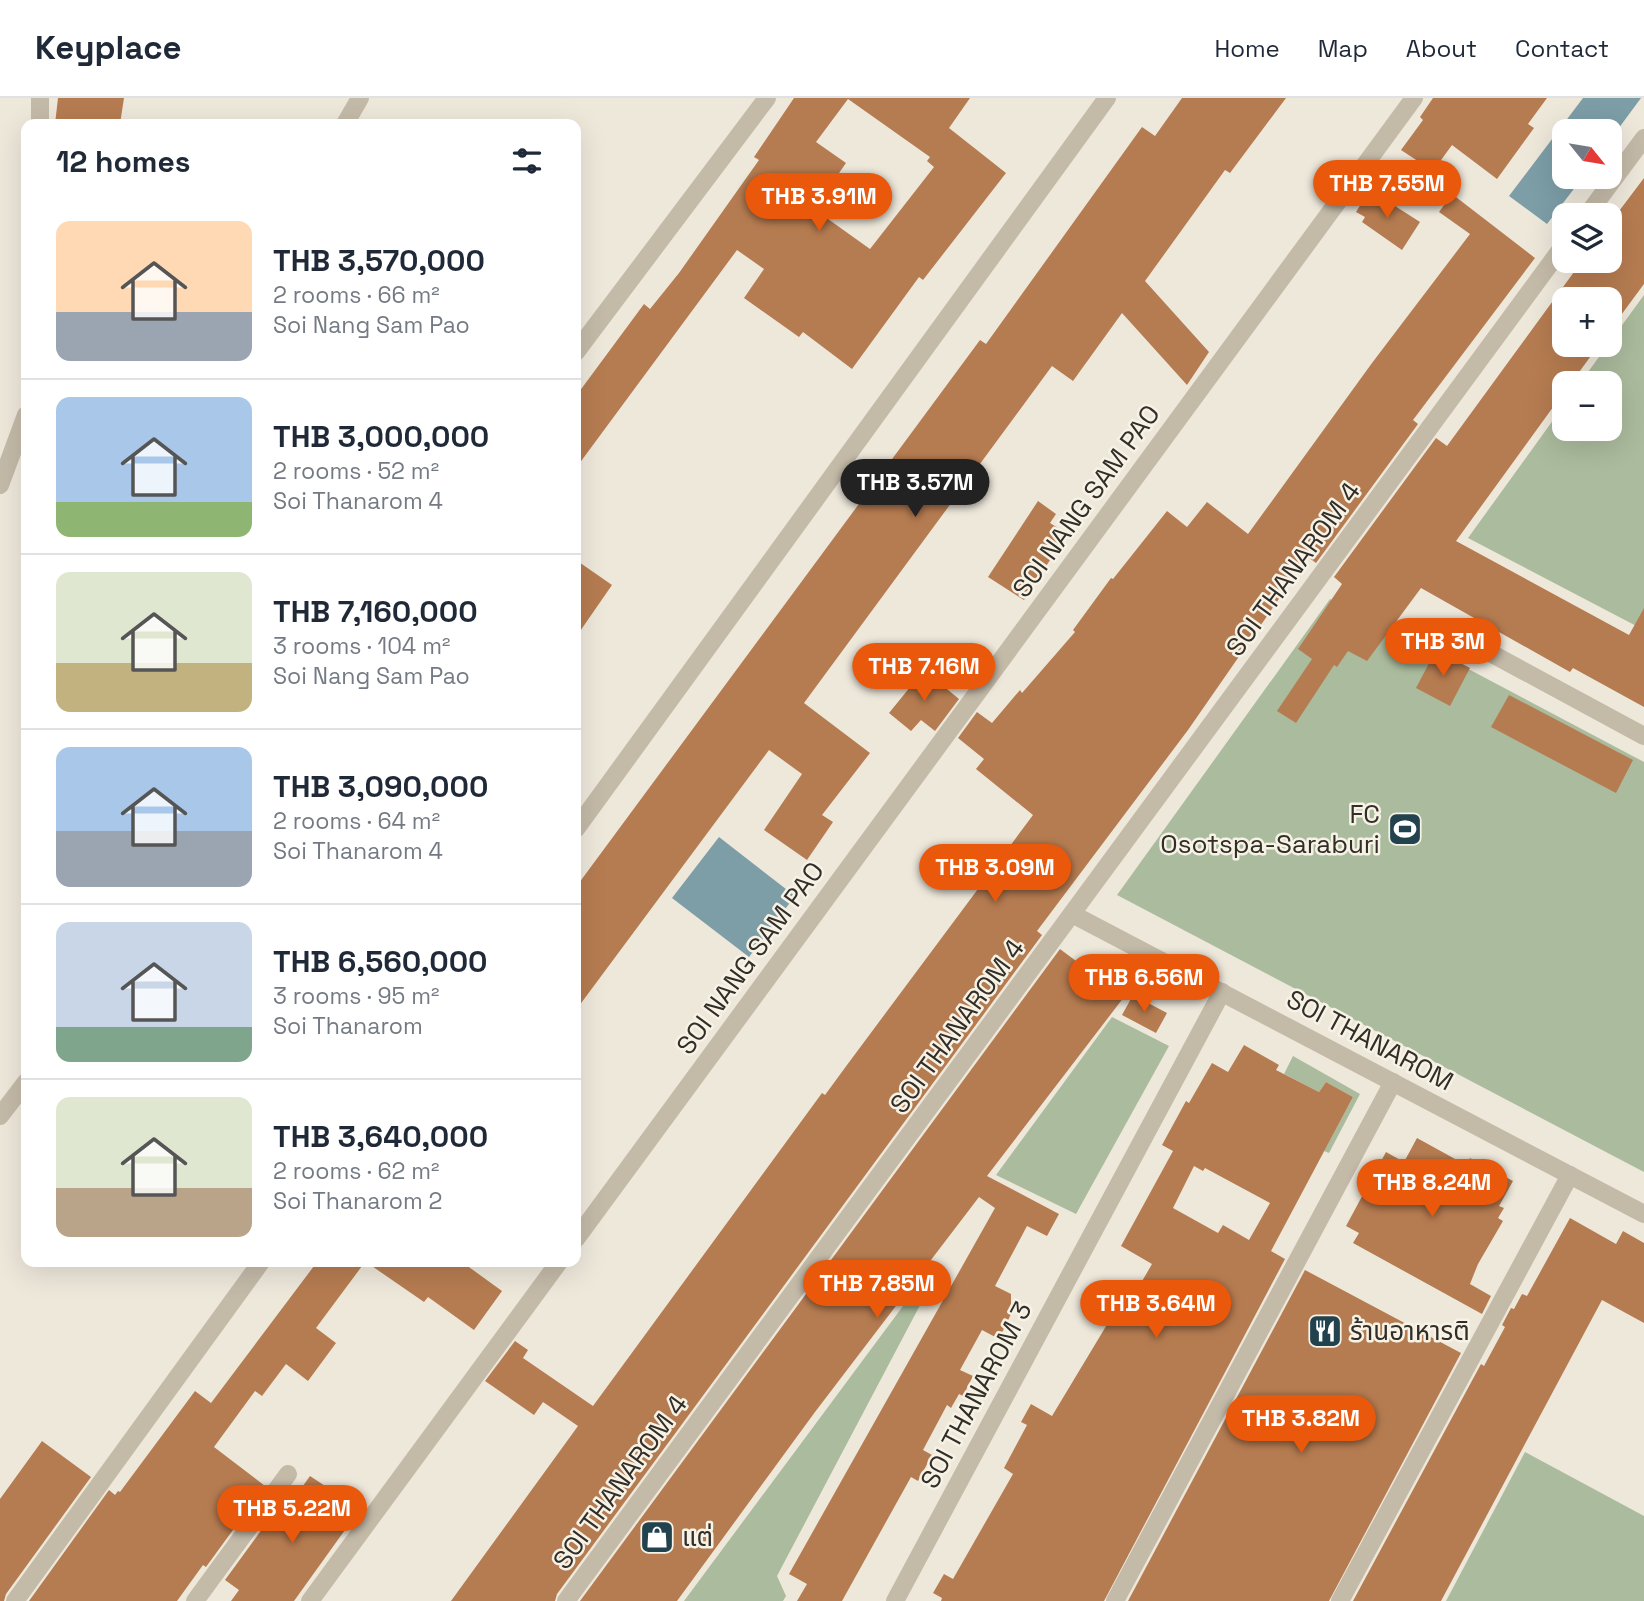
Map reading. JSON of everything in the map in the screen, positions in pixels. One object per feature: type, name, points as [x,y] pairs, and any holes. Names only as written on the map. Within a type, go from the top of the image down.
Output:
[{"type":"street","points":[[40,98],[40,119]]},
{"type":"street","points":[[348,119],[359,98]]},
{"type":"street","points":[[581,345],[767,98]]},
{"type":"street","points":[[581,822],[1107,98]]},
{"type":"street","name":"SOI NANG SAM PAO","points":[[581,1232],[1414,98]]},
{"type":"street","points":[[1596,203],[1644,138]]},
{"type":"street","name":"SOI THANAROM 4","points":[[566,1601],[1552,261]]},
{"type":"street","points":[[0,485],[21,428]]},
{"type":"street","points":[[1460,636],[1644,736]]},
{"type":"street","name":"SOI THANAROM","points":[[1072,914],[1644,1213]]},
{"type":"street","name":"SOI THANAROM 3","points":[[895,1601],[1222,992]]},
{"type":"street","points":[[1115,1601],[1394,1082]]},
{"type":"street","points":[[0,1116],[21,1089]]},
{"type":"street","points":[[1340,1601],[1570,1175]]},
{"type":"street","points":[[15,1601],[257,1267]]},
{"type":"street","points":[[310,1601],[555,1267]]},
{"type":"street","points":[[195,1601],[288,1474]]},
{"type":"green space","points":[[1644,295],[1644,630],[1468,538],[1552,422],[1552,441],[1622,441],[1622,371],[1589,371],[1599,357],[1622,357],[1622,325]]},
{"type":"green space","name":"FC Osotspa-Saraburi","points":[[1330,599],[1644,762],[1644,1172],[1117,895]]},
{"type":"green space","points":[[1112,1017],[1169,1046],[1076,1214],[996,1175]]},
{"type":"green space","points":[[1293,1056],[1360,1094],[1329,1153],[1324,1151],[1353,1097],[1326,1082],[1319,1092],[1284,1074]]},
{"type":"green space","points":[[932,1267],[937,1273],[777,1576],[786,1596],[783,1601],[684,1601]]},
{"type":"green space","points":[[1525,1452],[1644,1516],[1644,1601],[1446,1601]]},
{"type":"water","points":[[1583,98],[1641,98],[1622,124],[1622,119],[1567,119]]},
{"type":"water","points":[[1552,139],[1552,189],[1574,189],[1563,203],[1552,203],[1552,217],[1547,224],[1509,196]]},
{"type":"water","points":[[719,837],[795,896],[749,957],[672,898]]},
{"type":"building","points":[[58,98],[124,98],[121,119],[56,119]]},
{"type":"building","points":[[794,98],[970,98],[949,128],[1006,173],[923,280],[919,277],[852,369],[803,332],[799,337],[744,298],[764,269],[737,250],[581,461],[581,389],[644,304],[650,309],[679,273],[759,160],[754,157]],"holes":[[[848,99],[930,157],[927,161],[934,167],[870,249],[814,209],[846,163],[816,142]]]},
{"type":"building","points":[[1182,98],[1286,98],[1230,173],[1225,170],[1145,281],[1209,352],[1187,385],[1122,313],[1073,381],[1052,366],[804,703],[870,753],[822,815],[833,822],[807,860],[764,830],[802,774],[769,750],[581,1003],[581,880],[980,340],[986,344],[1142,127],[1155,136]]},
{"type":"building","points":[[1433,98],[1547,98],[1528,124],[1534,128],[1497,179],[1452,145],[1433,171],[1401,150],[1423,120],[1420,117]]},
{"type":"building","points":[[1644,178],[1644,284],[1622,314],[1622,287],[1563,287],[1573,273],[1622,273],[1622,207]]},
{"type":"building","points":[[1370,190],[1420,222],[1402,250],[1362,222],[1365,217],[1356,212]]},
{"type":"building","points":[[1452,194],[1535,258],[1413,420],[1418,424],[1316,563],[1308,557],[1188,730],[1037,931],[1042,935],[557,1594],[555,1601],[451,1601],[578,1426],[543,1402],[534,1415],[485,1381],[515,1341],[528,1350],[523,1358],[593,1406],[822,1093],[825,1095],[1033,815],[976,769],[984,759],[958,738],[977,712],[992,723],[1020,690],[1022,693],[1075,632],[1073,630],[1111,578],[1113,579],[1167,511],[1187,527],[1207,502],[1248,534],[1470,234],[1439,212]]},
{"type":"building","points":[[1552,302],[1552,357],[1590,357],[1580,371],[1552,371],[1552,409],[1456,541],[1629,635],[1644,608],[1644,707],[1573,668],[1570,672],[1421,588],[1367,661],[1348,651],[1337,667],[1334,665],[1296,723],[1277,711],[1312,659],[1298,649],[1342,584],[1334,577],[1436,438],[1447,446]]},
{"type":"building","points":[[1038,501],[1056,514],[1050,523],[1067,534],[1024,600],[988,577]]},
{"type":"building","points":[[581,563],[612,585],[581,630]]},
{"type":"building","points":[[1436,650],[1470,668],[1450,706],[1416,688]]},
{"type":"building","points":[[924,670],[959,699],[935,731],[921,720],[911,731],[889,713]]},
{"type":"building","points":[[1509,695],[1633,760],[1616,793],[1491,727]]},
{"type":"building","points":[[1060,949],[1124,997],[987,1176],[1059,1214],[1047,1236],[1027,1226],[995,1286],[1011,1294],[1011,1314],[999,1339],[982,1330],[960,1370],[973,1376],[963,1396],[959,1394],[951,1408],[947,1405],[923,1450],[932,1455],[918,1481],[911,1477],[842,1601],[797,1601],[807,1584],[789,1574],[995,1208],[979,1197],[815,1412],[677,1601],[580,1601]]},
{"type":"building","points":[[1133,995],[1167,1013],[1156,1033],[1122,1015]]},
{"type":"building","points":[[1244,1045],[1279,1065],[1276,1070],[1319,1092],[1326,1082],[1353,1097],[1271,1251],[1285,1259],[1104,1601],[941,1601],[942,1598],[933,1593],[944,1574],[953,1579],[1013,1474],[1004,1468],[1027,1425],[1021,1422],[1031,1404],[1052,1416],[1123,1298],[1130,1302],[1152,1264],[1121,1246],[1173,1151],[1162,1145],[1186,1101],[1189,1103],[1212,1063],[1228,1072]],"holes":[[[1194,1166],[1203,1171],[1205,1168],[1270,1203],[1249,1240],[1223,1225],[1218,1233],[1173,1208]]]},
{"type":"building","points":[[1417,1138],[1466,1165],[1470,1158],[1513,1181],[1499,1206],[1504,1208],[1498,1218],[1503,1221],[1478,1264],[1470,1284],[1491,1296],[1482,1314],[1353,1243],[1359,1233],[1346,1226],[1386,1152],[1404,1162]]},
{"type":"building","points":[[1570,1218],[1616,1244],[1623,1231],[1644,1243],[1644,1323],[1602,1300],[1441,1601],[1353,1601],[1481,1364],[1484,1366],[1505,1327],[1502,1325],[1511,1308],[1514,1309],[1522,1294],[1527,1296]]},
{"type":"building","points":[[313,1267],[361,1267],[316,1328],[336,1343],[308,1381],[286,1364],[262,1396],[255,1391],[214,1447],[265,1486],[206,1567],[203,1565],[177,1601],[29,1601],[109,1490],[115,1495],[120,1492],[195,1391],[211,1403]]},
{"type":"building","points":[[373,1267],[469,1267],[502,1291],[474,1330],[428,1297],[424,1302]]},
{"type":"building","points":[[1305,1270],[1461,1353],[1329,1601],[1128,1601]]},
{"type":"building","points":[[42,1441],[91,1477],[6,1594],[4,1601],[0,1601],[0,1499]]},
{"type":"building","points":[[310,1476],[360,1509],[294,1601],[231,1601],[239,1590],[225,1580],[284,1499],[290,1504]]},
{"type":"place","name":"FC Osotspa-Saraburi","points":[[1405,829]]},
{"type":"place","name":"ร้านอาหารติ","points":[[1325,1331]]},
{"type":"place","name":"แต่","points":[[657,1537]]}]
